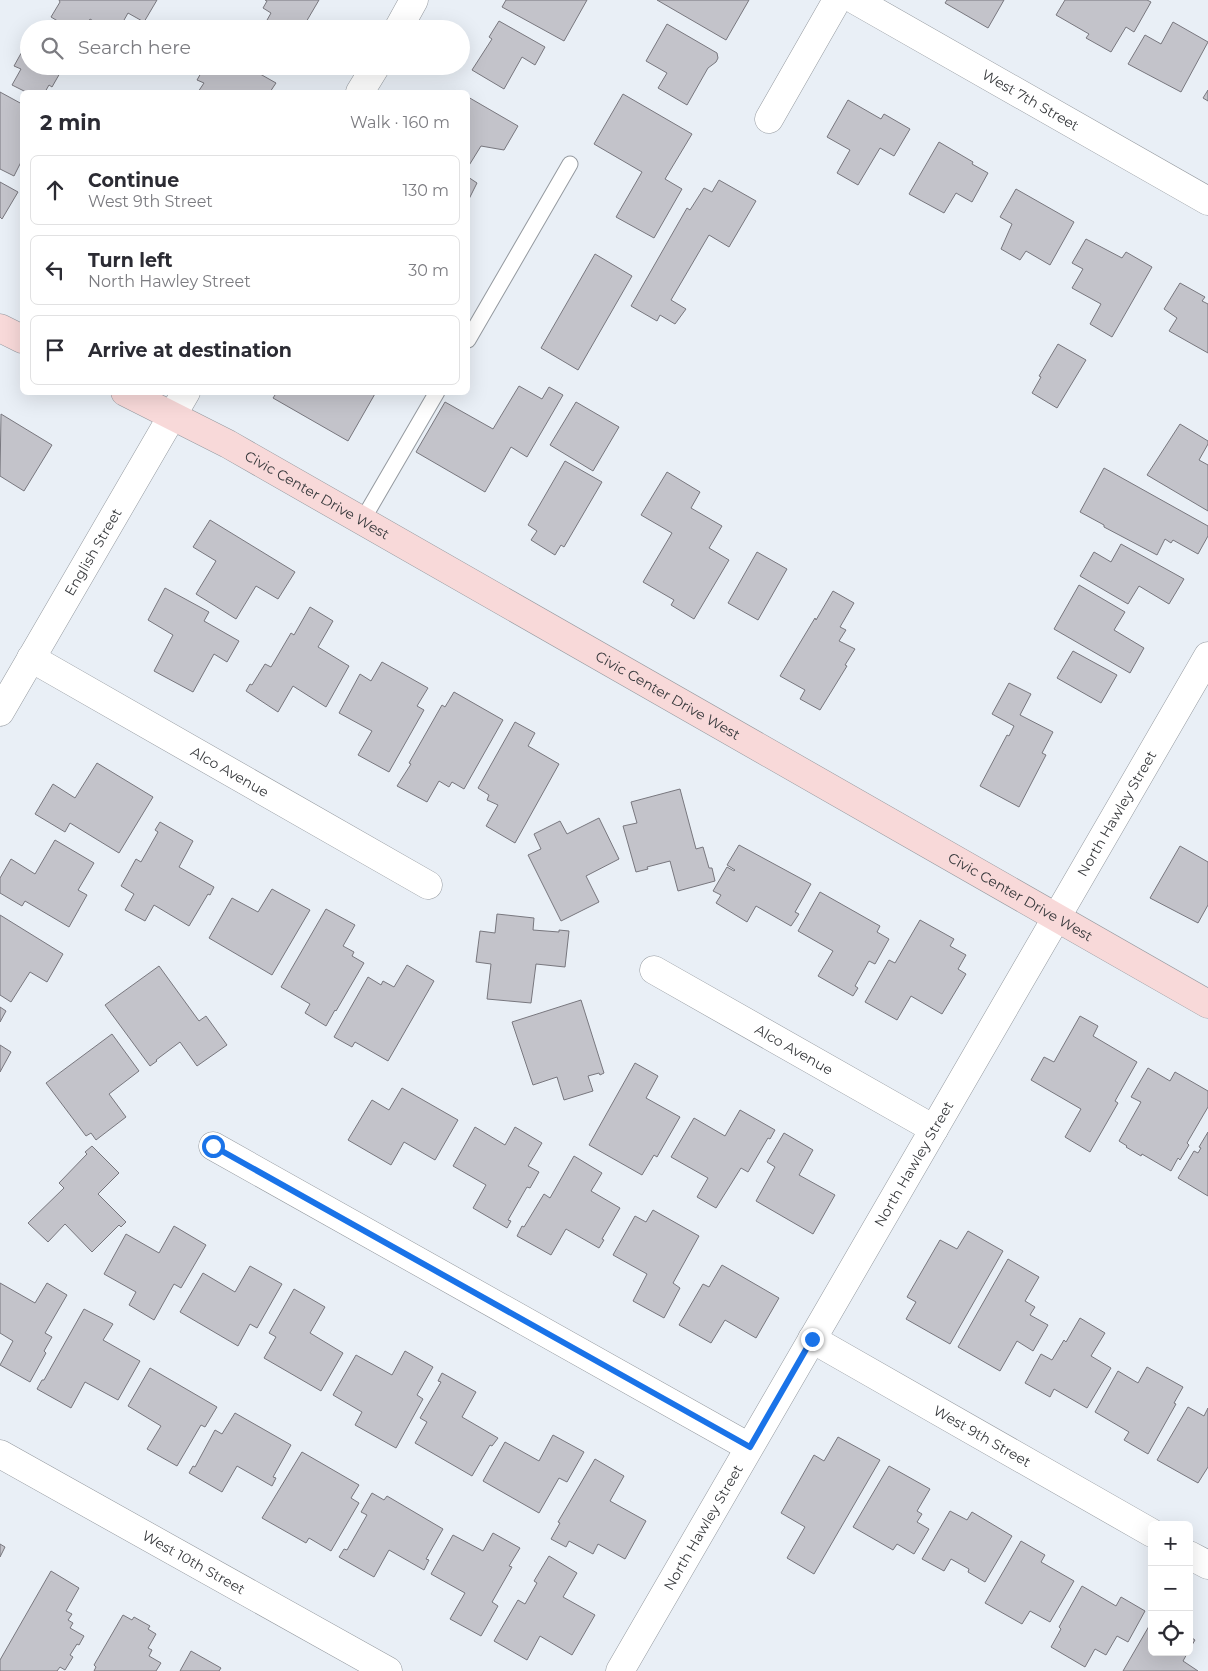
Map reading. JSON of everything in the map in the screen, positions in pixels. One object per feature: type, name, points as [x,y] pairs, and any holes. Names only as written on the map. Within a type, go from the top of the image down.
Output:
[{"type":"main road","points":[[0,328],[20,338]]},
{"type":"main road","name":"Civic Center Drive West","points":[[131,395],[228,444],[1208,1004]]},
{"type":"street","points":[[403,20],[414,0]]},
{"type":"street","points":[[769,119],[837,0]]},
{"type":"street","name":"West 7th Street","points":[[854,0],[1208,201]]},
{"type":"street","points":[[361,90],[370,75]]},
{"type":"street","name":"English Street","points":[[0,712],[184,395]]},
{"type":"street","name":"North Hawley Street","points":[[620,1671],[1208,656]]},
{"type":"street","name":"Alco Avenue","points":[[31,658],[428,885]]},
{"type":"street","name":"Alco Avenue","points":[[654,970],[934,1129]]},
{"type":"street","points":[[213,1146],[750,1447]]},
{"type":"street","name":"West 9th Street","points":[[812,1339],[1148,1531]]},
{"type":"street","name":"West 10th Street","points":[[0,1454],[388,1671]]},
{"type":"street","points":[[1193,1557],[1208,1565]]},
{"type":"lane","points":[[470,337],[570,164]]},
{"type":"lane","points":[[362,521],[435,395]]},
{"type":"building","points":[[59,0],[157,0],[145,20],[140,20],[128,13],[124,20],[56,20],[51,17],[60,2]]},
{"type":"building","points":[[265,0],[319,0],[307,20],[267,20],[271,13],[263,8],[267,1]]},
{"type":"building","points":[[506,0],[587,0],[564,41],[502,7]]},
{"type":"building","points":[[657,0],[749,0],[726,40]]},
{"type":"building","points":[[947,0],[1004,0],[988,28],[945,3]]},
{"type":"building","points":[[1065,0],[1147,0],[1151,2],[1134,32],[1126,27],[1111,52],[1086,38],[1089,34],[1056,15]]},
{"type":"building","points":[[499,21],[545,47],[535,65],[522,57],[504,89],[472,70],[492,39],[489,37]]},
{"type":"building","points":[[1173,22],[1208,42],[1181,92],[1128,64],[1145,35],[1161,44]]},
{"type":"building","points":[[667,24],[717,53],[718,58],[716,62],[708,68],[687,105],[658,88],[667,73],[646,61]]},
{"type":"building","points":[[20,55],[20,69],[14,66]]},
{"type":"building","points":[[20,71],[20,75],[59,75],[52,87],[49,85],[46,90],[22,90],[12,85]]},
{"type":"building","points":[[200,75],[262,75],[276,83],[271,90],[199,90],[204,83],[197,80]]},
{"type":"building","points":[[1208,90],[1208,101],[1203,98]]},
{"type":"building","points":[[0,92],[20,103],[20,164],[14,176],[0,169]]},
{"type":"building","points":[[623,94],[692,134],[665,179],[682,189],[654,238],[616,217],[642,172],[594,144]]},
{"type":"building","points":[[470,98],[518,126],[504,150],[481,146],[470,164]]},
{"type":"building","points":[[848,100],[881,119],[884,114],[910,129],[894,156],[880,148],[858,185],[837,173],[850,150],[827,137]]},
{"type":"building","points":[[939,142],[988,173],[972,202],[956,193],[944,213],[909,194]]},
{"type":"building","points":[[470,178],[477,183],[470,197]]},
{"type":"building","points":[[719,180],[756,201],[729,247],[709,235],[671,300],[686,309],[675,324],[660,315],[657,321],[631,306],[687,208],[690,210],[704,188],[712,192]]},
{"type":"building","points":[[0,182],[18,192],[2,219],[0,217]]},
{"type":"building","points":[[1016,189],[1074,222],[1050,265],[1026,251],[1020,260],[1001,249],[1012,224],[1000,217]]},
{"type":"building","points":[[1086,239],[1122,258],[1126,252],[1152,267],[1112,337],[1090,324],[1101,304],[1072,288],[1083,269],[1072,263]]},
{"type":"building","points":[[595,254],[632,276],[578,370],[541,348]]},
{"type":"building","points":[[1180,283],[1205,297],[1202,301],[1208,304],[1208,353],[1169,331],[1177,318],[1164,309]]},
{"type":"building","points":[[1058,344],[1086,360],[1057,408],[1032,393],[1041,377],[1039,376]]},
{"type":"building","points":[[519,386],[542,399],[549,387],[563,395],[527,457],[511,447],[485,492],[416,452],[445,402],[493,429]]},
{"type":"building","points":[[275,395],[374,395],[348,441],[273,398]]},
{"type":"building","points":[[576,402],[619,427],[593,471],[550,445]]},
{"type":"building","points":[[1,414],[52,445],[24,491],[0,476]]},
{"type":"building","points":[[1180,424],[1208,441],[1199,460],[1208,465],[1208,511],[1147,475]]},
{"type":"building","points":[[565,461],[602,482],[564,547],[561,545],[555,555],[531,540],[537,531],[528,525]]},
{"type":"building","points":[[1104,468],[1208,526],[1208,536],[1198,554],[1173,540],[1171,543],[1165,539],[1157,555],[1080,512]]},
{"type":"building","points":[[667,472],[700,492],[691,508],[722,526],[709,548],[729,560],[694,619],[671,605],[674,600],[643,582],[672,533],[641,515]]},
{"type":"building","points":[[210,520],[295,572],[278,599],[256,586],[236,619],[196,594],[216,561],[193,547]]},
{"type":"building","points":[[1121,544],[1184,579],[1169,604],[1139,586],[1128,604],[1080,576],[1094,552],[1111,562]]},
{"type":"building","points":[[757,552],[787,569],[758,620],[728,603]]},
{"type":"building","points":[[1079,585],[1125,612],[1114,630],[1144,648],[1130,673],[1054,629]]},
{"type":"building","points":[[165,588],[209,612],[204,621],[239,641],[227,662],[214,654],[193,692],[154,671],[173,635],[148,620]]},
{"type":"building","points":[[833,591],[854,603],[840,627],[846,630],[839,641],[855,649],[845,665],[847,666],[820,710],[800,699],[805,690],[780,676]]},
{"type":"building","points":[[310,607],[333,621],[318,647],[349,666],[326,707],[293,686],[278,712],[246,691],[265,664],[271,667],[291,633],[294,635]]},
{"type":"building","points":[[1073,651],[1117,675],[1101,703],[1057,678]]},
{"type":"building","points":[[382,662],[428,688],[417,706],[424,710],[389,772],[358,755],[372,731],[339,713],[360,674],[371,681]]},
{"type":"building","points":[[1009,683],[1031,694],[1020,715],[1053,732],[1042,753],[1046,755],[1019,807],[980,786],[1007,735],[1009,736],[1014,726],[992,714]]},
{"type":"building","points":[[454,692],[503,720],[464,789],[452,782],[449,787],[439,781],[427,802],[397,786],[411,764],[409,763],[442,705],[445,707]]},
{"type":"building","points":[[515,722],[535,733],[528,746],[559,764],[515,843],[486,826],[498,805],[487,800],[489,795],[478,788]]},
{"type":"building","points":[[97,763],[153,797],[119,853],[70,823],[65,832],[35,814],[53,784],[75,798]]},
{"type":"building","points":[[680,789],[696,849],[703,847],[715,881],[678,891],[670,861],[636,872],[623,826],[637,823],[631,802]]},
{"type":"building","points":[[599,818],[619,859],[586,876],[599,902],[561,921],[528,855],[541,849],[534,834],[560,821],[567,834]]},
{"type":"building","points":[[160,822],[193,841],[179,867],[214,887],[189,926],[154,905],[145,921],[125,910],[134,894],[121,886],[136,859],[141,862],[158,832],[155,830]]},
{"type":"building","points":[[55,840],[94,863],[78,890],[87,895],[69,927],[25,901],[22,906],[0,893],[0,878],[11,859],[35,874]]},
{"type":"building","points":[[739,845],[811,884],[795,912],[799,914],[791,926],[756,906],[747,922],[716,903],[721,895],[713,891],[727,867],[735,870],[727,865]]},
{"type":"building","points":[[1180,846],[1208,862],[1208,905],[1198,923],[1150,898]]},
{"type":"building","points":[[272,889],[310,910],[272,975],[209,938],[232,898],[258,912]]},
{"type":"building","points":[[820,892],[880,926],[877,932],[889,939],[875,964],[869,961],[855,986],[858,988],[853,996],[818,976],[833,951],[798,931]]},
{"type":"building","points":[[326,909],[355,925],[343,946],[354,952],[352,956],[364,963],[326,1026],[305,1013],[310,1004],[281,987]]},
{"type":"building","points":[[497,914],[534,918],[533,930],[569,931],[565,967],[536,964],[531,1003],[487,999],[491,964],[476,962],[480,931],[495,933]]},
{"type":"building","points":[[0,915],[63,954],[47,982],[30,972],[11,1002],[0,995]]},
{"type":"building","points":[[920,920],[954,939],[950,946],[966,955],[958,969],[966,974],[942,1014],[911,996],[897,1020],[865,1002],[889,960],[895,963]]},
{"type":"building","points":[[407,965],[434,981],[388,1061],[355,1042],[352,1047],[334,1037],[368,977],[381,985],[383,981],[394,987]]},
{"type":"building","points":[[159,966],[199,1021],[206,1016],[227,1045],[197,1066],[180,1042],[150,1066],[105,1005]]},
{"type":"building","points":[[581,1000],[604,1073],[588,1076],[593,1091],[564,1100],[557,1077],[533,1085],[512,1022]]},
{"type":"building","points":[[0,1007],[6,1011],[0,1022]]},
{"type":"building","points":[[1080,1016],[1098,1026],[1093,1036],[1137,1062],[1115,1101],[1118,1103],[1090,1152],[1065,1137],[1081,1109],[1031,1080],[1044,1057],[1054,1062]]},
{"type":"building","points":[[112,1034],[139,1071],[109,1094],[126,1117],[96,1140],[91,1133],[86,1136],[46,1083]]},
{"type":"building","points":[[0,1045],[11,1052],[0,1072]]},
{"type":"building","points":[[635,1063],[658,1076],[646,1098],[680,1117],[657,1157],[654,1155],[642,1175],[589,1145]]},
{"type":"building","points":[[1148,1068],[1170,1081],[1175,1072],[1208,1091],[1208,1107],[1187,1143],[1189,1145],[1180,1160],[1178,1158],[1171,1171],[1142,1154],[1141,1156],[1119,1141],[1141,1102],[1131,1097]]},
{"type":"building","points":[[402,1088],[458,1120],[435,1160],[404,1142],[391,1165],[348,1140],[372,1100],[389,1110]]},
{"type":"building","points":[[740,1110],[775,1130],[770,1139],[768,1138],[748,1172],[741,1168],[716,1208],[697,1197],[708,1178],[671,1157],[694,1118],[725,1136]]},
{"type":"building","points":[[475,1127],[505,1145],[515,1127],[542,1143],[528,1166],[539,1172],[530,1188],[527,1187],[508,1220],[511,1221],[507,1228],[473,1208],[486,1185],[453,1166]]},
{"type":"building","points":[[1208,1132],[1208,1196],[1178,1178],[1194,1151],[1198,1153],[1201,1148],[1199,1147]]},
{"type":"building","points":[[784,1133],[813,1150],[799,1175],[835,1195],[813,1234],[756,1201],[775,1167],[767,1162]]},
{"type":"building","points":[[92,1146],[119,1173],[98,1194],[126,1222],[121,1227],[119,1225],[92,1252],[65,1224],[48,1242],[28,1223],[64,1188],[59,1183],[87,1154],[85,1152]]},
{"type":"building","points":[[574,1156],[602,1173],[591,1191],[620,1208],[602,1239],[604,1240],[599,1248],[566,1229],[551,1255],[517,1236],[544,1194],[550,1198]]},
{"type":"building","points":[[653,1210],[699,1236],[673,1283],[680,1288],[664,1318],[633,1301],[647,1274],[613,1255],[635,1216],[646,1222]]},
{"type":"building","points":[[174,1226],[206,1245],[181,1288],[174,1284],[154,1320],[129,1305],[136,1292],[104,1274],[126,1234],[159,1253]]},
{"type":"building","points":[[968,1231],[1003,1251],[950,1344],[906,1319],[916,1302],[907,1297],[940,1240],[957,1249]]},
{"type":"building","points":[[1008,1259],[1039,1277],[1025,1301],[1035,1307],[1030,1315],[1048,1325],[1033,1351],[1017,1341],[1000,1371],[958,1347]]},
{"type":"building","points":[[722,1265],[779,1298],[756,1338],[725,1320],[711,1343],[679,1325],[703,1284],[709,1287]]},
{"type":"building","points":[[250,1266],[282,1284],[257,1328],[250,1324],[238,1346],[180,1312],[203,1273],[235,1292]]},
{"type":"building","points":[[0,1283],[35,1303],[47,1283],[67,1295],[45,1333],[52,1337],[44,1351],[46,1353],[30,1382],[0,1365],[13,1341],[0,1333]]},
{"type":"building","points":[[294,1289],[325,1307],[310,1333],[343,1353],[321,1391],[264,1358],[276,1337],[269,1333]]},
{"type":"building","points":[[84,1309],[113,1324],[103,1340],[140,1361],[118,1400],[85,1382],[71,1408],[37,1389]]},
{"type":"building","points":[[1080,1318],[1105,1333],[1091,1356],[1111,1368],[1087,1408],[1054,1389],[1050,1397],[1025,1383],[1041,1354],[1052,1360],[1064,1340],[1066,1342]]},
{"type":"building","points":[[405,1351],[433,1367],[417,1395],[423,1399],[396,1448],[355,1425],[362,1412],[333,1395],[356,1355],[392,1375]]},
{"type":"building","points":[[1147,1367],[1183,1387],[1174,1403],[1176,1404],[1148,1454],[1124,1440],[1129,1432],[1095,1412],[1118,1371],[1138,1383]]},
{"type":"building","points":[[150,1368],[217,1407],[205,1427],[201,1425],[177,1466],[147,1449],[161,1426],[128,1406]]},
{"type":"building","points":[[442,1373],[476,1392],[462,1417],[498,1438],[492,1446],[490,1445],[472,1476],[415,1443],[427,1422],[420,1418],[441,1382],[438,1381]]},
{"type":"building","points":[[1188,1407],[1204,1416],[1208,1408],[1208,1467],[1198,1483],[1157,1460]]},
{"type":"building","points":[[235,1413],[291,1445],[273,1477],[276,1478],[272,1486],[237,1466],[222,1492],[189,1473],[193,1466],[195,1467],[215,1430],[222,1434]]},
{"type":"building","points":[[553,1435],[584,1452],[567,1482],[559,1478],[539,1513],[483,1481],[505,1442],[539,1461]]},
{"type":"building","points":[[838,1437],[880,1460],[814,1574],[787,1558],[805,1527],[781,1513],[814,1455],[824,1461]]},
{"type":"building","points":[[302,1452],[359,1485],[351,1498],[359,1503],[331,1551],[309,1538],[306,1543],[262,1518]]},
{"type":"building","points":[[595,1459],[624,1476],[610,1501],[646,1521],[625,1559],[598,1544],[593,1554],[569,1541],[566,1547],[551,1539],[560,1523],[558,1522]]},
{"type":"building","points":[[889,1466],[930,1489],[917,1511],[922,1514],[917,1522],[929,1529],[914,1554],[897,1544],[893,1550],[853,1527]]},
{"type":"building","points":[[372,1493],[384,1500],[387,1496],[443,1529],[426,1559],[429,1560],[424,1570],[389,1550],[374,1577],[339,1557],[344,1549],[347,1550],[367,1515],[361,1512]]},
{"type":"building","points":[[950,1511],[967,1520],[972,1512],[1012,1536],[985,1582],[968,1572],[969,1569],[951,1559],[944,1571],[922,1559]]},
{"type":"building","points":[[493,1533],[520,1548],[509,1566],[512,1567],[492,1602],[498,1606],[481,1636],[450,1619],[465,1593],[431,1574],[453,1535],[483,1551]]},
{"type":"building","points":[[1021,1541],[1045,1555],[1041,1562],[1074,1581],[1050,1622],[1030,1611],[1022,1624],[985,1603]]},
{"type":"building","points":[[0,1544],[5,1547],[0,1557]]},
{"type":"building","points":[[549,1556],[577,1573],[563,1597],[595,1615],[572,1655],[540,1636],[527,1660],[494,1641],[518,1600],[525,1604],[537,1583],[534,1581]]},
{"type":"building","points":[[51,1571],[79,1588],[66,1611],[72,1614],[68,1620],[73,1623],[70,1628],[84,1636],[70,1655],[73,1657],[65,1670],[60,1667],[57,1671],[0,1671],[0,1660]]},
{"type":"building","points":[[1082,1586],[1116,1606],[1121,1597],[1145,1611],[1128,1642],[1117,1636],[1106,1655],[1095,1649],[1085,1667],[1051,1647],[1061,1629],[1059,1627]]},
{"type":"building","points":[[123,1615],[132,1620],[134,1617],[150,1626],[148,1629],[156,1634],[148,1648],[152,1650],[149,1656],[161,1663],[156,1671],[94,1671],[96,1667],[94,1665]]},
{"type":"building","points":[[1148,1628],[1148,1656],[1186,1656],[1183,1661],[1198,1671],[1123,1671]]},
{"type":"building","points":[[191,1651],[221,1668],[219,1671],[180,1671]]},
{"type":"route","points":[[213,1146],[750,1447],[812,1339]]}]
